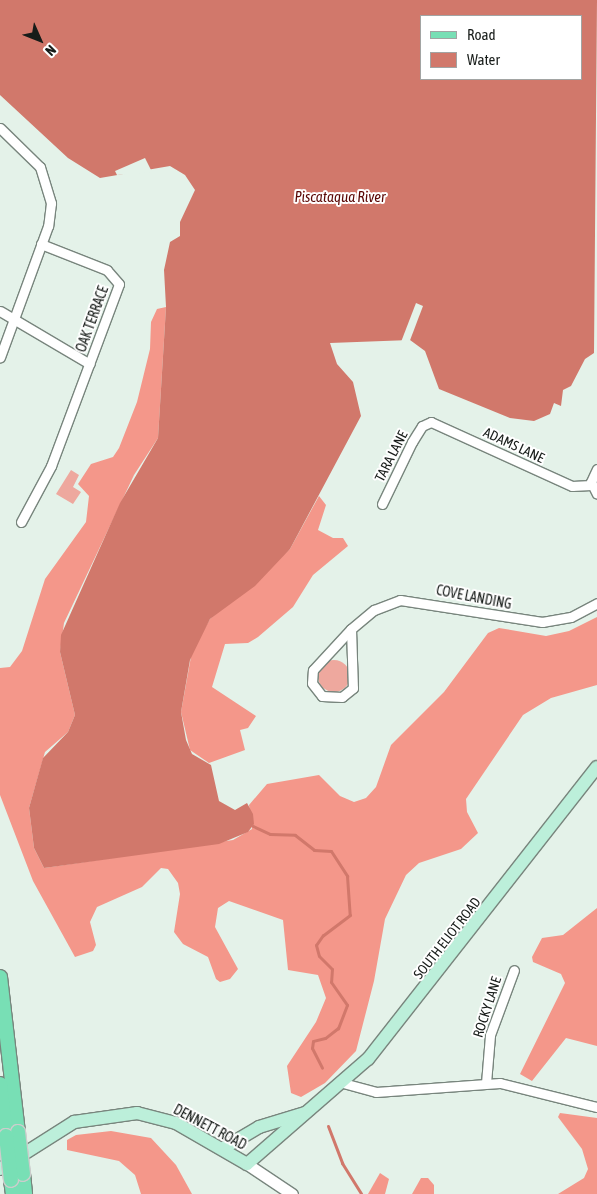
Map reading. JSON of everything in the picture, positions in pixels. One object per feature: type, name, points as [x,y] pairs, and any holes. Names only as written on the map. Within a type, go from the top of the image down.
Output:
[{"type":"main road","name":"SOUTH ELIOT ROAD","points":[[247,1164],[304,1113],[343,1083],[408,1011],[597,767]]},
{"type":"main road","points":[[0,977],[12,1134],[17,1177],[25,1194]]},
{"type":"main road","points":[[0,1084],[12,1134]]},
{"type":"main road","name":"DENNETT ROAD","points":[[0,1169],[57,1129],[111,1114],[137,1113],[166,1119],[247,1164]]},
{"type":"main road","points":[[222,1149],[259,1127],[304,1113]]},
{"type":"main road","points":[[13,1194],[17,1177]]},
{"type":"street","points":[[0,128],[34,159],[51,192],[50,216],[42,244],[0,357]]},
{"type":"street","name":"OAK TERRACE","points":[[21,522],[46,477],[117,294],[118,280],[97,264],[42,244]]},
{"type":"street","name":"OAK TERRACE","points":[[0,311],[90,364]]},
{"type":"street","name":"ADAMS LANE","points":[[427,423],[434,422],[508,454],[572,486],[591,485]]},
{"type":"street","name":"TARA LANE","points":[[382,504],[412,442],[427,423]]},
{"type":"street","points":[[597,468],[591,485],[597,494]]},
{"type":"street","name":"COVE LANDING","points":[[351,629],[353,688],[342,697],[322,696],[312,683],[313,670],[351,629],[374,610],[400,600],[542,622],[572,617],[597,603]]},
{"type":"street","name":"ROCKY LANE","points":[[486,1083],[490,1035],[514,970]]},
{"type":"street","points":[[343,1083],[376,1092],[486,1083],[514,1085],[597,1107]]},
{"type":"street","name":"DENNETT ROAD","points":[[247,1164],[292,1194]]},
{"type":"shaded area","points":[[166,307],[158,438],[134,475],[64,623],[60,652],[75,715],[68,732],[45,752],[29,808],[34,848],[44,868],[233,840],[252,829],[249,805],[267,784],[319,775],[340,796],[354,802],[366,798],[376,787],[391,745],[444,692],[488,633],[499,628],[546,636],[569,631],[597,617],[597,685],[551,698],[523,715],[466,799],[467,812],[478,833],[461,849],[419,863],[406,875],[385,919],[374,981],[356,1051],[325,1083],[301,1097],[291,1093],[287,1066],[316,1022],[326,998],[318,975],[288,970],[283,920],[229,901],[218,908],[215,927],[238,969],[230,979],[220,982],[216,979],[208,957],[183,944],[174,932],[180,894],[178,883],[168,869],[161,868],[142,887],[97,907],[90,922],[96,945],[93,951],[75,957],[33,881],[0,795],[0,668],[10,667],[22,651],[45,579],[86,522],[89,496],[78,484],[91,464],[113,457],[119,448],[137,402],[150,349],[151,322],[157,309]]},
{"type":"shaded area","points":[[71,470],[79,475],[73,487],[81,492],[73,504],[56,494]]},
{"type":"shaded area","points":[[319,496],[326,505],[318,530],[333,538],[343,538],[348,546],[313,575],[293,607],[258,637],[248,643],[225,644],[212,687],[256,716],[248,728],[240,730],[245,750],[209,763],[190,750],[181,712],[192,651],[210,619],[290,549]]},
{"type":"shaded area","points":[[334,660],[340,661],[345,665],[349,670],[349,682],[345,687],[340,691],[334,692],[328,691],[323,687],[319,682],[318,676],[319,670],[323,665],[328,661]]},
{"type":"shaded area","points":[[597,908],[597,1046],[566,1038],[532,1081],[520,1074],[565,983],[561,974],[533,962],[532,957],[542,938],[563,935]]},
{"type":"shaded area","points":[[560,1113],[597,1118],[597,1194],[558,1194],[584,1178],[588,1169],[582,1149],[558,1117]]},
{"type":"shaded area","points":[[111,1131],[151,1138],[176,1165],[192,1194],[141,1194],[135,1175],[119,1161],[67,1150],[67,1140],[76,1135]]},
{"type":"shaded area","points":[[380,1173],[389,1179],[385,1194],[368,1194]]},
{"type":"shaded area","points":[[421,1178],[428,1178],[434,1185],[434,1194],[412,1194]]},
{"type":"water","name":"Piscataqua River","points":[[0,0],[597,0],[594,353],[585,359],[571,386],[563,390],[561,406],[554,403],[550,414],[534,421],[510,418],[439,389],[425,351],[410,340],[330,343],[337,364],[353,382],[361,416],[290,549],[255,586],[210,619],[190,660],[181,712],[186,740],[192,754],[211,765],[219,801],[235,810],[247,803],[253,814],[254,824],[248,832],[219,844],[44,868],[34,848],[29,808],[43,758],[68,732],[75,715],[60,652],[61,635],[120,503],[158,438],[166,307],[164,270],[170,242],[180,236],[180,222],[195,190],[185,175],[170,166],[100,178],[68,158],[0,95]]},
{"type":"pier","points":[[145,158],[152,172],[117,175],[115,171]]},
{"type":"pier","points":[[416,303],[423,306],[409,343],[401,342]]},
{"type":"waterway","points":[[253,826],[270,834],[295,835],[314,850],[331,851],[347,876],[350,915],[323,935],[316,945],[319,956],[332,969],[331,982],[347,1005],[338,1028],[325,1038],[313,1041],[312,1048],[322,1068]]},
{"type":"waterway","points":[[328,1126],[342,1163],[361,1194]]}]
